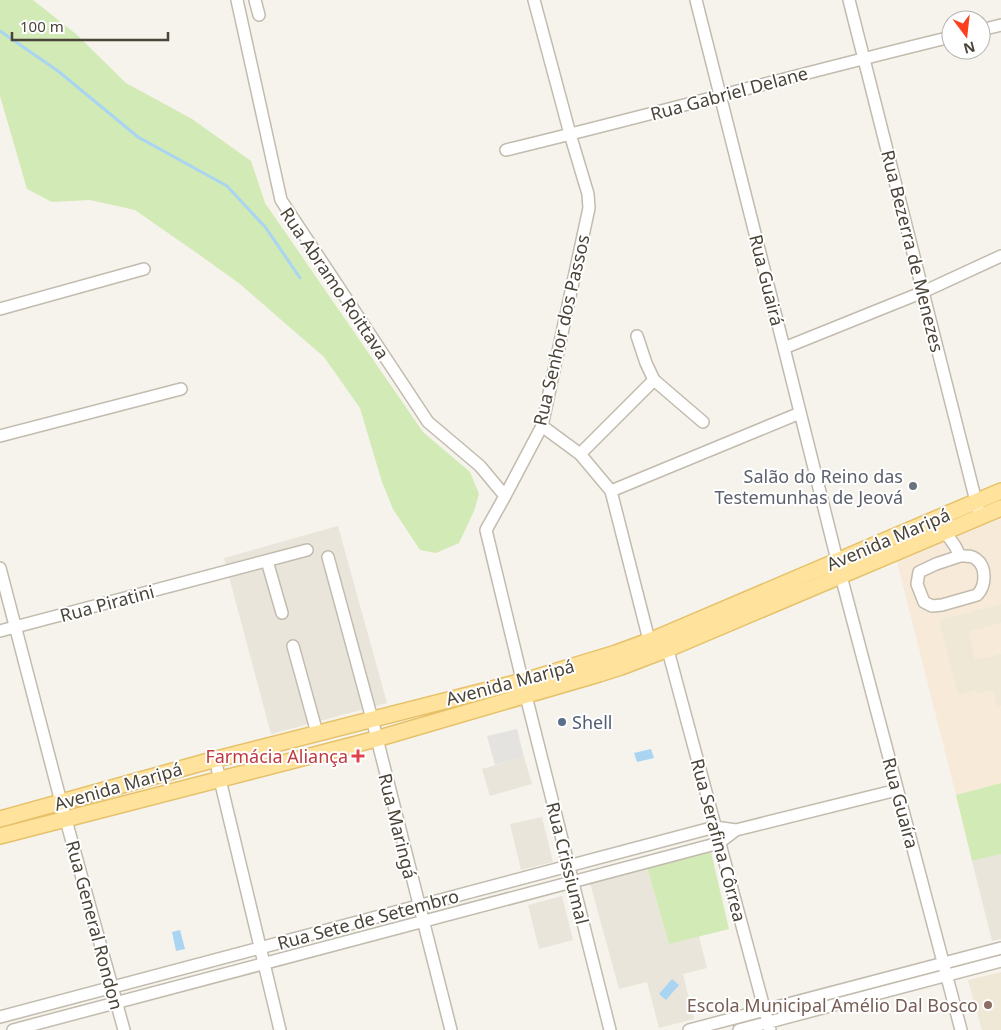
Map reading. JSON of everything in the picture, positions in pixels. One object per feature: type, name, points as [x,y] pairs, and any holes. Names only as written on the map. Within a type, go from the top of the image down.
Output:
[{"type":"main road","name":"Avenida Maripá","points":[[0,836],[377,739],[621,668],[651,648],[837,561],[1001,491]]},
{"type":"main road","name":"Avenida Maripá","points":[[672,639],[841,576],[1001,508]]},
{"type":"main road","points":[[939,516],[944,520],[947,527],[945,532]]},
{"type":"main road","name":"Avenida Maripá","points":[[0,819],[215,759],[522,680],[616,653],[651,648]]},
{"type":"main road","points":[[522,680],[531,683],[533,687],[526,696],[517,694],[516,687],[522,680]]},
{"type":"main road","points":[[372,719],[379,726],[381,733],[377,739]]},
{"type":"main road","points":[[215,759],[222,768],[223,773],[219,780]]},
{"type":"street","name":"Rua Abramo Roittava","points":[[237,0],[280,200],[428,422],[480,466],[505,496]]},
{"type":"street","points":[[255,0],[259,15]]},
{"type":"street","name":"Rua Senhor dos Passos","points":[[522,680],[486,530],[542,426],[588,208],[588,194],[534,0]]},
{"type":"street","name":"Rua Guairá","points":[[696,0],[837,561]]},
{"type":"street","name":"Rua Bezerra de Menezes","points":[[849,0],[980,517]]},
{"type":"street","name":"Rua Gabriel Delane","points":[[506,150],[941,39]]},
{"type":"street","points":[[784,348],[923,292],[1001,256]]},
{"type":"street","points":[[0,309],[144,269]]},
{"type":"street","points":[[637,336],[654,380],[703,422]]},
{"type":"street","points":[[580,454],[654,380]]},
{"type":"street","points":[[0,436],[181,389]]},
{"type":"street","points":[[611,491],[800,412]]},
{"type":"street","points":[[542,426],[580,454],[611,491],[651,648]]},
{"type":"street","points":[[945,532],[960,556]]},
{"type":"street","name":"Rua Piratini","points":[[0,631],[307,550]]},
{"type":"street","points":[[960,556],[970,556],[977,559],[981,564],[984,579],[980,592],[977,595],[942,605],[932,606],[924,602],[917,584],[919,572],[960,556]]},
{"type":"street","points":[[328,557],[372,719]]},
{"type":"street","points":[[267,561],[282,613]]},
{"type":"street","name":"Rua Guaíra","points":[[837,561],[961,1030]]},
{"type":"street","points":[[0,568],[61,802]]},
{"type":"street","name":"Rua Serafina Côrrea","points":[[672,639],[715,827],[769,1026]]},
{"type":"street","points":[[293,646],[317,733]]},
{"type":"street","name":"Rua Crissiumal","points":[[526,696],[610,1030]]},
{"type":"street","name":"Rua Maringá","points":[[377,739],[450,1030]]},
{"type":"street","points":[[219,780],[280,1030]]},
{"type":"street","name":"Rua Sete de Setembro","points":[[0,1017],[715,827],[736,830],[897,790]]},
{"type":"street","name":"Rua General Rondon","points":[[61,802],[124,1030]]},
{"type":"street","name":"Rua Sete de Setembro","points":[[13,1030],[720,843],[736,830]]},
{"type":"street","points":[[689,1030],[1001,948]]},
{"type":"street","points":[[739,1030],[769,1026],[1001,961]]},
{"type":"shaded area","points":[[1001,515],[1001,783],[956,795],[896,558]]},
{"type":"shaded area","points":[[338,526],[387,703],[271,734],[224,558]]},
{"type":"shaded area","points":[[1001,604],[1001,623],[968,632],[975,660],[1001,654],[1001,705],[997,706],[993,690],[977,694],[976,690],[958,695],[939,620]]},
{"type":"shaded area","points":[[517,729],[524,757],[495,765],[487,736]]},
{"type":"shaded area","points":[[524,757],[532,784],[490,796],[482,769]]},
{"type":"shaded area","points":[[542,817],[553,862],[521,870],[510,824]]},
{"type":"shaded area","points":[[1001,854],[1001,939],[992,941],[972,861]]},
{"type":"shaded area","points":[[647,867],[669,944],[699,936],[707,968],[683,974],[694,1019],[659,1028],[647,982],[619,989],[590,883]]},
{"type":"shaded area","points":[[562,896],[573,940],[539,949],[528,905]]},
{"type":"shaded area","name":"Escola Municipal Amélio Dal Bosco","points":[[1001,972],[1001,1030],[982,1030],[968,980]]},
{"type":"green space","points":[[0,0],[33,0],[76,34],[126,83],[192,119],[251,161],[265,203],[423,432],[470,472],[479,494],[474,511],[459,543],[436,553],[420,550],[393,509],[382,482],[360,408],[324,357],[240,284],[135,210],[90,200],[52,202],[27,189],[0,96]]},
{"type":"green space","points":[[1001,783],[1001,854],[972,861],[956,795]]},
{"type":"green space","points":[[711,852],[729,929],[669,944],[647,867]]},
{"type":"water","points":[[651,749],[654,758],[637,762],[634,753]]},
{"type":"water","points":[[180,930],[185,949],[176,951],[172,932]]},
{"type":"water","points":[[672,979],[679,985],[666,1000],[659,994]]},
{"type":"waterway","points":[[0,31],[58,71],[138,137],[227,186],[266,228],[300,278]]},
{"type":"place","name":"Salão do Reino das Testemunhas de Jeová","points":[[913,486]]},
{"type":"place","name":"Shell","points":[[562,722]]},
{"type":"place","name":"Farmácia Aliança","points":[[358,756]]},
{"type":"place","name":"Escola Municipal Amélio Dal Bosco","points":[[988,1005]]}]
